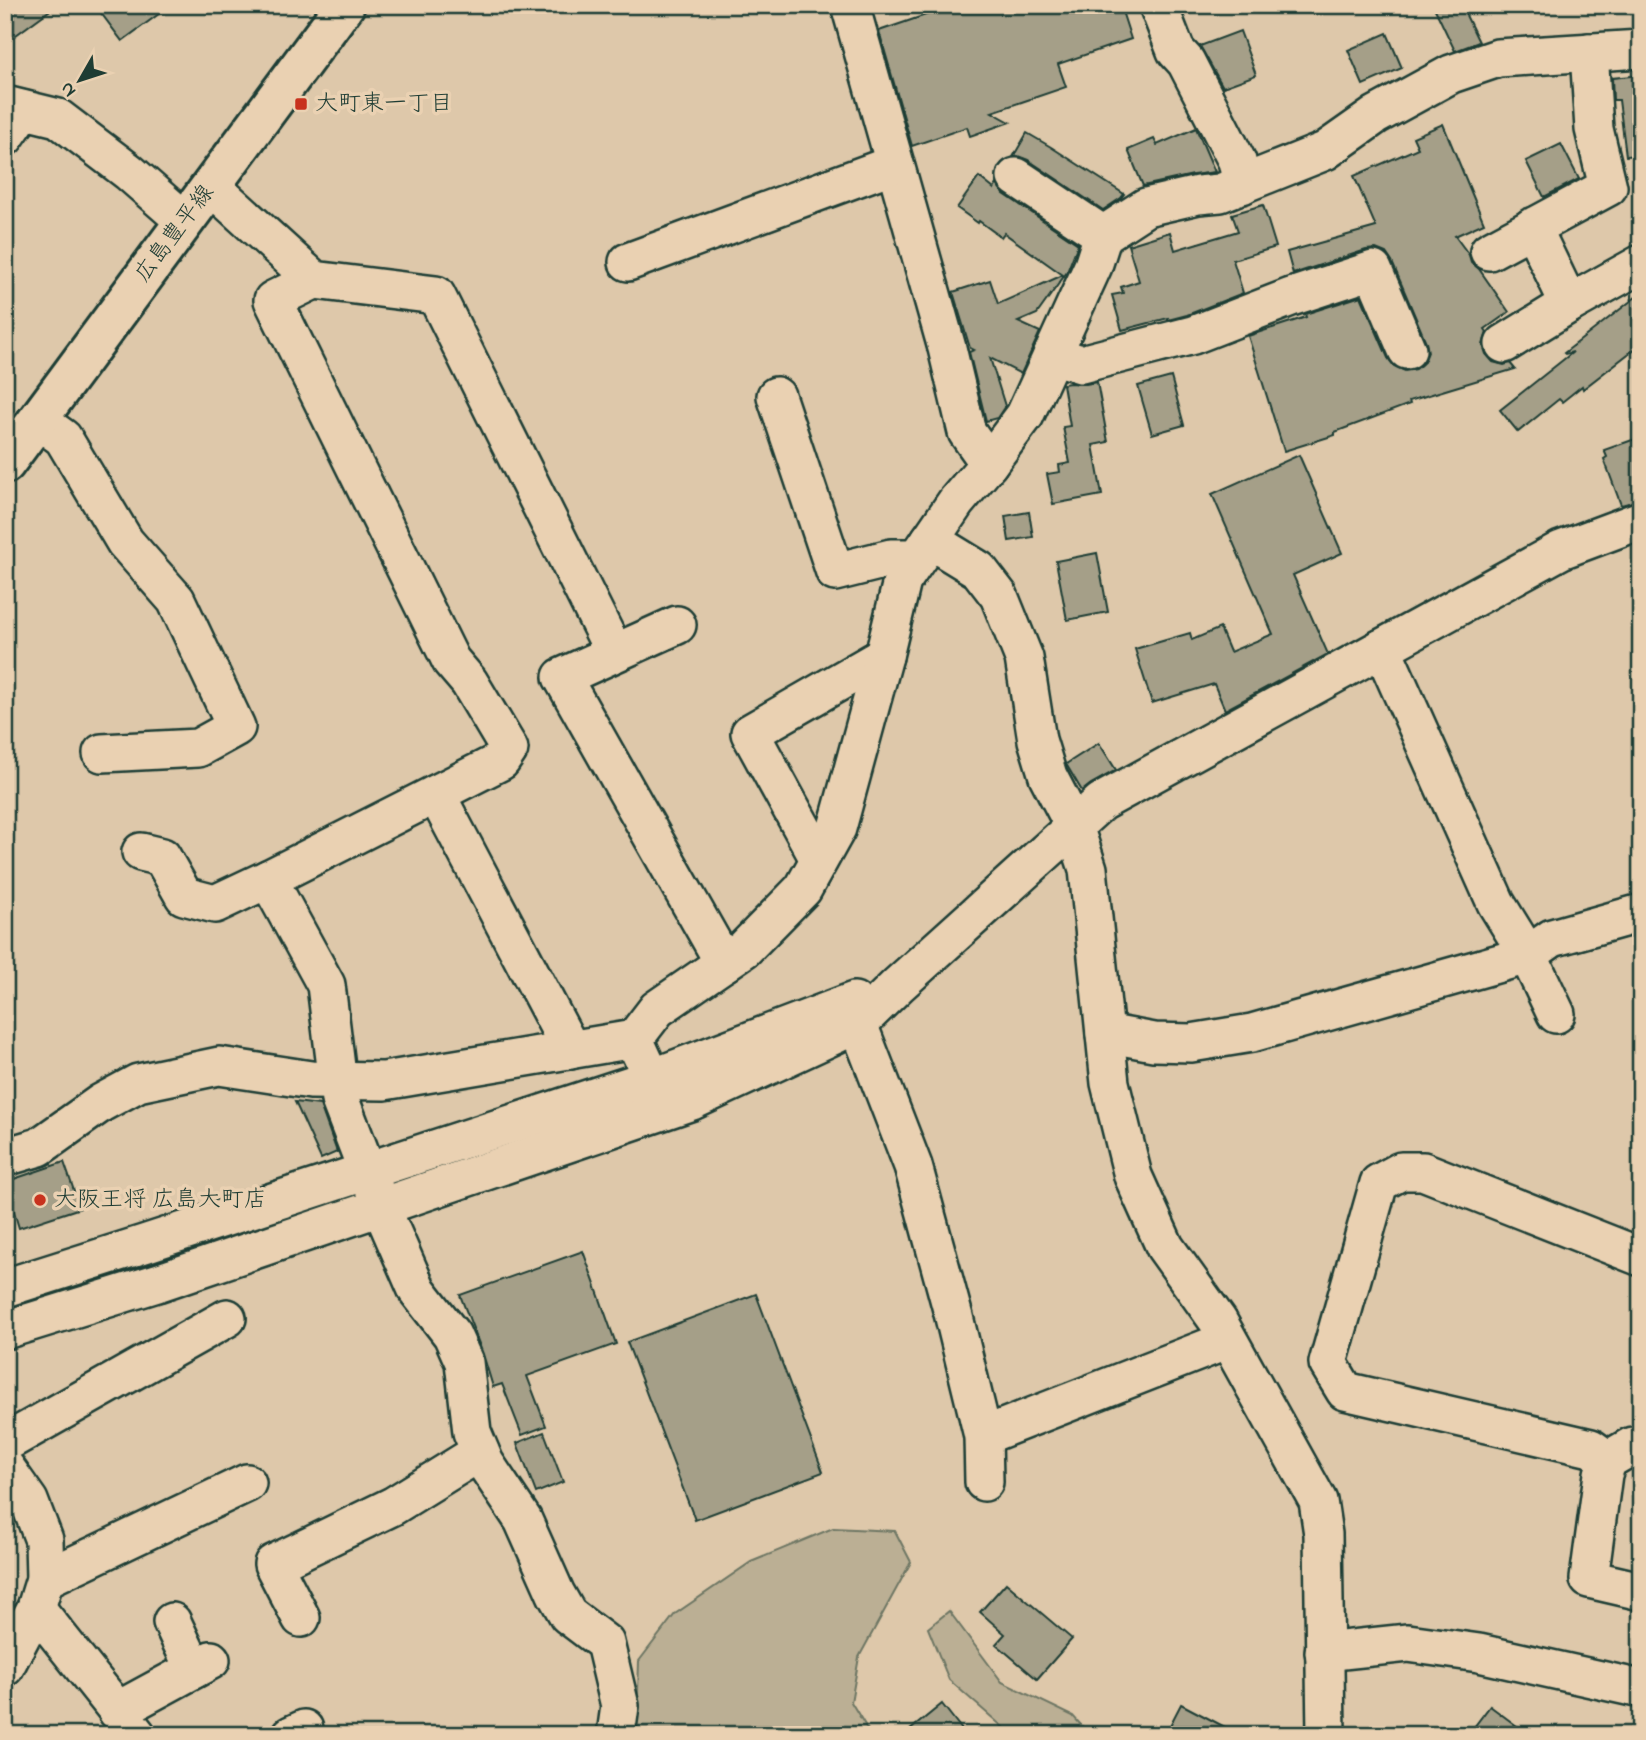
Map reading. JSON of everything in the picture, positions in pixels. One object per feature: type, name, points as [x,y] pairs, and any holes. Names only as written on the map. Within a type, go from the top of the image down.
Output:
[{"type":"main road","name":"広島豊平線","points":[[5,464],[345,5]]},
{"type":"street","points":[[850,5],[947,348],[967,432],[989,463]]},
{"type":"street","points":[[1158,5],[1176,51],[1186,62],[1237,161],[1242,185]]},
{"type":"street","points":[[5,1157],[39,1147],[101,1103],[138,1083],[219,1066],[311,1080],[384,1081],[634,1040],[657,1009],[744,948],[803,889],[837,828],[902,580],[956,502],[1025,415],[1093,267],[1103,235],[1146,207],[1198,195],[1220,194],[1325,151],[1376,115],[1451,74],[1498,58],[1641,50]]},
{"type":"street","points":[[1489,251],[1608,187],[1594,129],[1589,52]]},
{"type":"street","points":[[12,117],[58,118],[129,172],[185,221]]},
{"type":"street","points":[[628,262],[894,164]]},
{"type":"street","points":[[1016,177],[1103,235]]},
{"type":"street","points":[[211,186],[314,280]]},
{"type":"street","points":[[1532,228],[1569,303]]},
{"type":"street","points":[[1504,344],[1569,303],[1641,264]]},
{"type":"street","points":[[1052,355],[1081,364],[1193,335],[1291,297],[1373,270],[1407,350]]},
{"type":"street","points":[[141,852],[162,857],[184,896],[215,904],[501,761],[509,749],[469,682],[451,660],[273,300],[314,280],[436,295],[614,652]]},
{"type":"street","points":[[776,397],[835,572],[923,549],[979,570],[999,596],[1024,657],[1037,740],[1048,776],[1074,826],[1088,869],[1110,1083],[1133,1176],[1165,1247],[1218,1321],[1318,1500],[1323,1534],[1326,1735]]},
{"type":"street","points":[[38,420],[62,438],[125,542],[176,600],[236,727],[198,748],[102,753]]},
{"type":"street","points":[[5,1331],[157,1283],[692,1101],[858,1024],[1101,802],[1561,550],[1641,520]]},
{"type":"street","points":[[677,625],[562,677],[724,963]]},
{"type":"street","points":[[1381,648],[1496,903],[1528,955],[1556,1014]]},
{"type":"street","points":[[819,859],[750,733],[884,656]]},
{"type":"street","points":[[436,794],[571,1050]]},
{"type":"street","points":[[268,879],[326,985],[340,1100],[381,1207],[417,1290],[452,1335],[464,1362],[472,1432],[480,1452],[523,1520],[568,1615],[605,1643],[620,1706],[616,1735]]},
{"type":"street","points":[[1105,1032],[1153,1042],[1191,1043],[1252,1033],[1528,955],[1552,938],[1641,913]]},
{"type":"street","points":[[5,1288],[652,1078],[898,985]]},
{"type":"street","points":[[858,1024],[914,1166],[983,1436],[984,1482]]},
{"type":"street","points":[[634,1040],[652,1078]]},
{"type":"street","points":[[1625,1453],[1591,1448],[1345,1391],[1328,1363],[1378,1183],[1401,1171],[1423,1171],[1641,1257]]},
{"type":"street","points":[[5,1443],[227,1318]]},
{"type":"street","points":[[983,1436],[1228,1340]]},
{"type":"street","points":[[301,1618],[273,1564],[393,1506],[480,1452]]},
{"type":"street","points":[[1625,1453],[1603,1474],[1589,1579],[1641,1591]]},
{"type":"street","points":[[5,1467],[29,1502],[44,1540],[40,1594],[5,1667]]},
{"type":"street","points":[[40,1594],[247,1483]]},
{"type":"street","points":[[40,1594],[127,1723],[202,1664],[172,1622]]},
{"type":"street","points":[[1324,1651],[1408,1643],[1479,1653],[1641,1689]]},
{"type":"shaded area","points":[[833,1528],[895,1531],[911,1562],[859,1657],[851,1702],[871,1735],[634,1735],[637,1724],[639,1661],[675,1614],[751,1562]]},
{"type":"shaded area","points":[[949,1611],[1002,1682],[1073,1716],[1090,1735],[1012,1735],[949,1680],[928,1628]]},
{"type":"building","points":[[5,5],[57,5],[5,43]]},
{"type":"building","points":[[95,5],[171,5],[122,41]]},
{"type":"building","points":[[955,5],[1120,5],[1131,39],[1058,64],[1066,87],[992,112],[1010,122],[970,136],[967,127],[912,146],[879,31]]},
{"type":"building","points":[[1433,5],[1461,5],[1479,42],[1455,51]]},
{"type":"building","points":[[1240,31],[1256,75],[1223,87],[1200,46]]},
{"type":"building","points":[[1387,33],[1402,68],[1363,85],[1348,50]]},
{"type":"building","points":[[1641,75],[1641,155],[1626,156],[1619,100],[1613,100],[1612,78]]},
{"type":"building","points":[[1443,124],[1484,223],[1455,236],[1509,312],[1485,329],[1487,332],[1483,345],[1493,362],[1504,365],[1510,363],[1515,369],[1409,401],[1410,404],[1335,432],[1335,435],[1284,451],[1248,336],[1361,296],[1394,366],[1405,371],[1416,369],[1424,362],[1428,352],[1426,342],[1386,253],[1376,249],[1366,250],[1293,274],[1287,252],[1376,227],[1354,176],[1418,148],[1413,137]]},
{"type":"building","points":[[1196,128],[1215,172],[1143,186],[1128,150],[1154,139],[1157,145]]},
{"type":"building","points":[[1027,133],[1124,194],[1103,210],[1028,160],[1013,157]]},
{"type":"building","points":[[1561,144],[1579,179],[1544,197],[1526,161]]},
{"type":"building","points":[[979,177],[994,189],[997,184],[1004,194],[1078,244],[1067,272],[1037,314],[1018,322],[1040,332],[1021,374],[990,358],[1005,406],[997,418],[986,421],[969,352],[974,350],[970,348],[953,292],[990,280],[998,304],[1063,275],[1004,233],[1001,237],[957,208]]},
{"type":"building","points":[[1263,205],[1276,247],[1233,260],[1243,293],[1187,315],[1122,330],[1112,295],[1123,293],[1121,287],[1139,281],[1128,245],[1170,232],[1175,250],[1238,231],[1232,214]]},
{"type":"building","points":[[1641,293],[1641,344],[1583,389],[1582,386],[1562,402],[1559,399],[1518,432],[1500,410],[1573,352],[1564,353]]},
{"type":"building","points":[[1171,377],[1184,425],[1152,434],[1138,386]]},
{"type":"building","points":[[1097,382],[1108,442],[1093,445],[1102,495],[1053,504],[1047,474],[1060,472],[1059,465],[1070,463],[1063,427],[1070,426],[1063,384]]},
{"type":"building","points":[[1641,437],[1641,500],[1621,505],[1604,459],[1607,457],[1604,450]]},
{"type":"building","points":[[1299,455],[1342,553],[1293,575],[1328,654],[1225,710],[1214,684],[1152,703],[1135,649],[1190,633],[1192,640],[1220,628],[1230,652],[1273,634],[1212,494]]},
{"type":"building","points":[[1029,512],[1033,537],[1009,541],[1005,516]]},
{"type":"building","points":[[1097,553],[1108,612],[1067,620],[1056,561]]},
{"type":"building","points":[[1099,743],[1116,770],[1082,791],[1066,764]]},
{"type":"building","points":[[295,1102],[320,1105],[337,1152],[321,1159]]},
{"type":"building","points":[[64,1162],[80,1208],[19,1228],[5,1182]]},
{"type":"building","points":[[583,1251],[616,1344],[527,1376],[546,1426],[522,1435],[502,1384],[493,1387],[460,1295]]},
{"type":"building","points":[[756,1294],[823,1472],[695,1520],[627,1342]]},
{"type":"building","points":[[544,1432],[563,1482],[536,1493],[517,1443]]},
{"type":"building","points":[[1006,1583],[1072,1639],[1037,1679],[996,1644],[1005,1634],[980,1612]]},
{"type":"building","points":[[942,1704],[966,1735],[904,1735]]},
{"type":"building","points":[[1181,1704],[1240,1735],[1165,1735]]},
{"type":"building","points":[[1490,1706],[1529,1735],[1468,1735]]},
{"type":"place","name":"大町東一丁目","points":[[301,104]]},
{"type":"place","name":"大阪王将 広島大町店","points":[[40,1200]]}]
